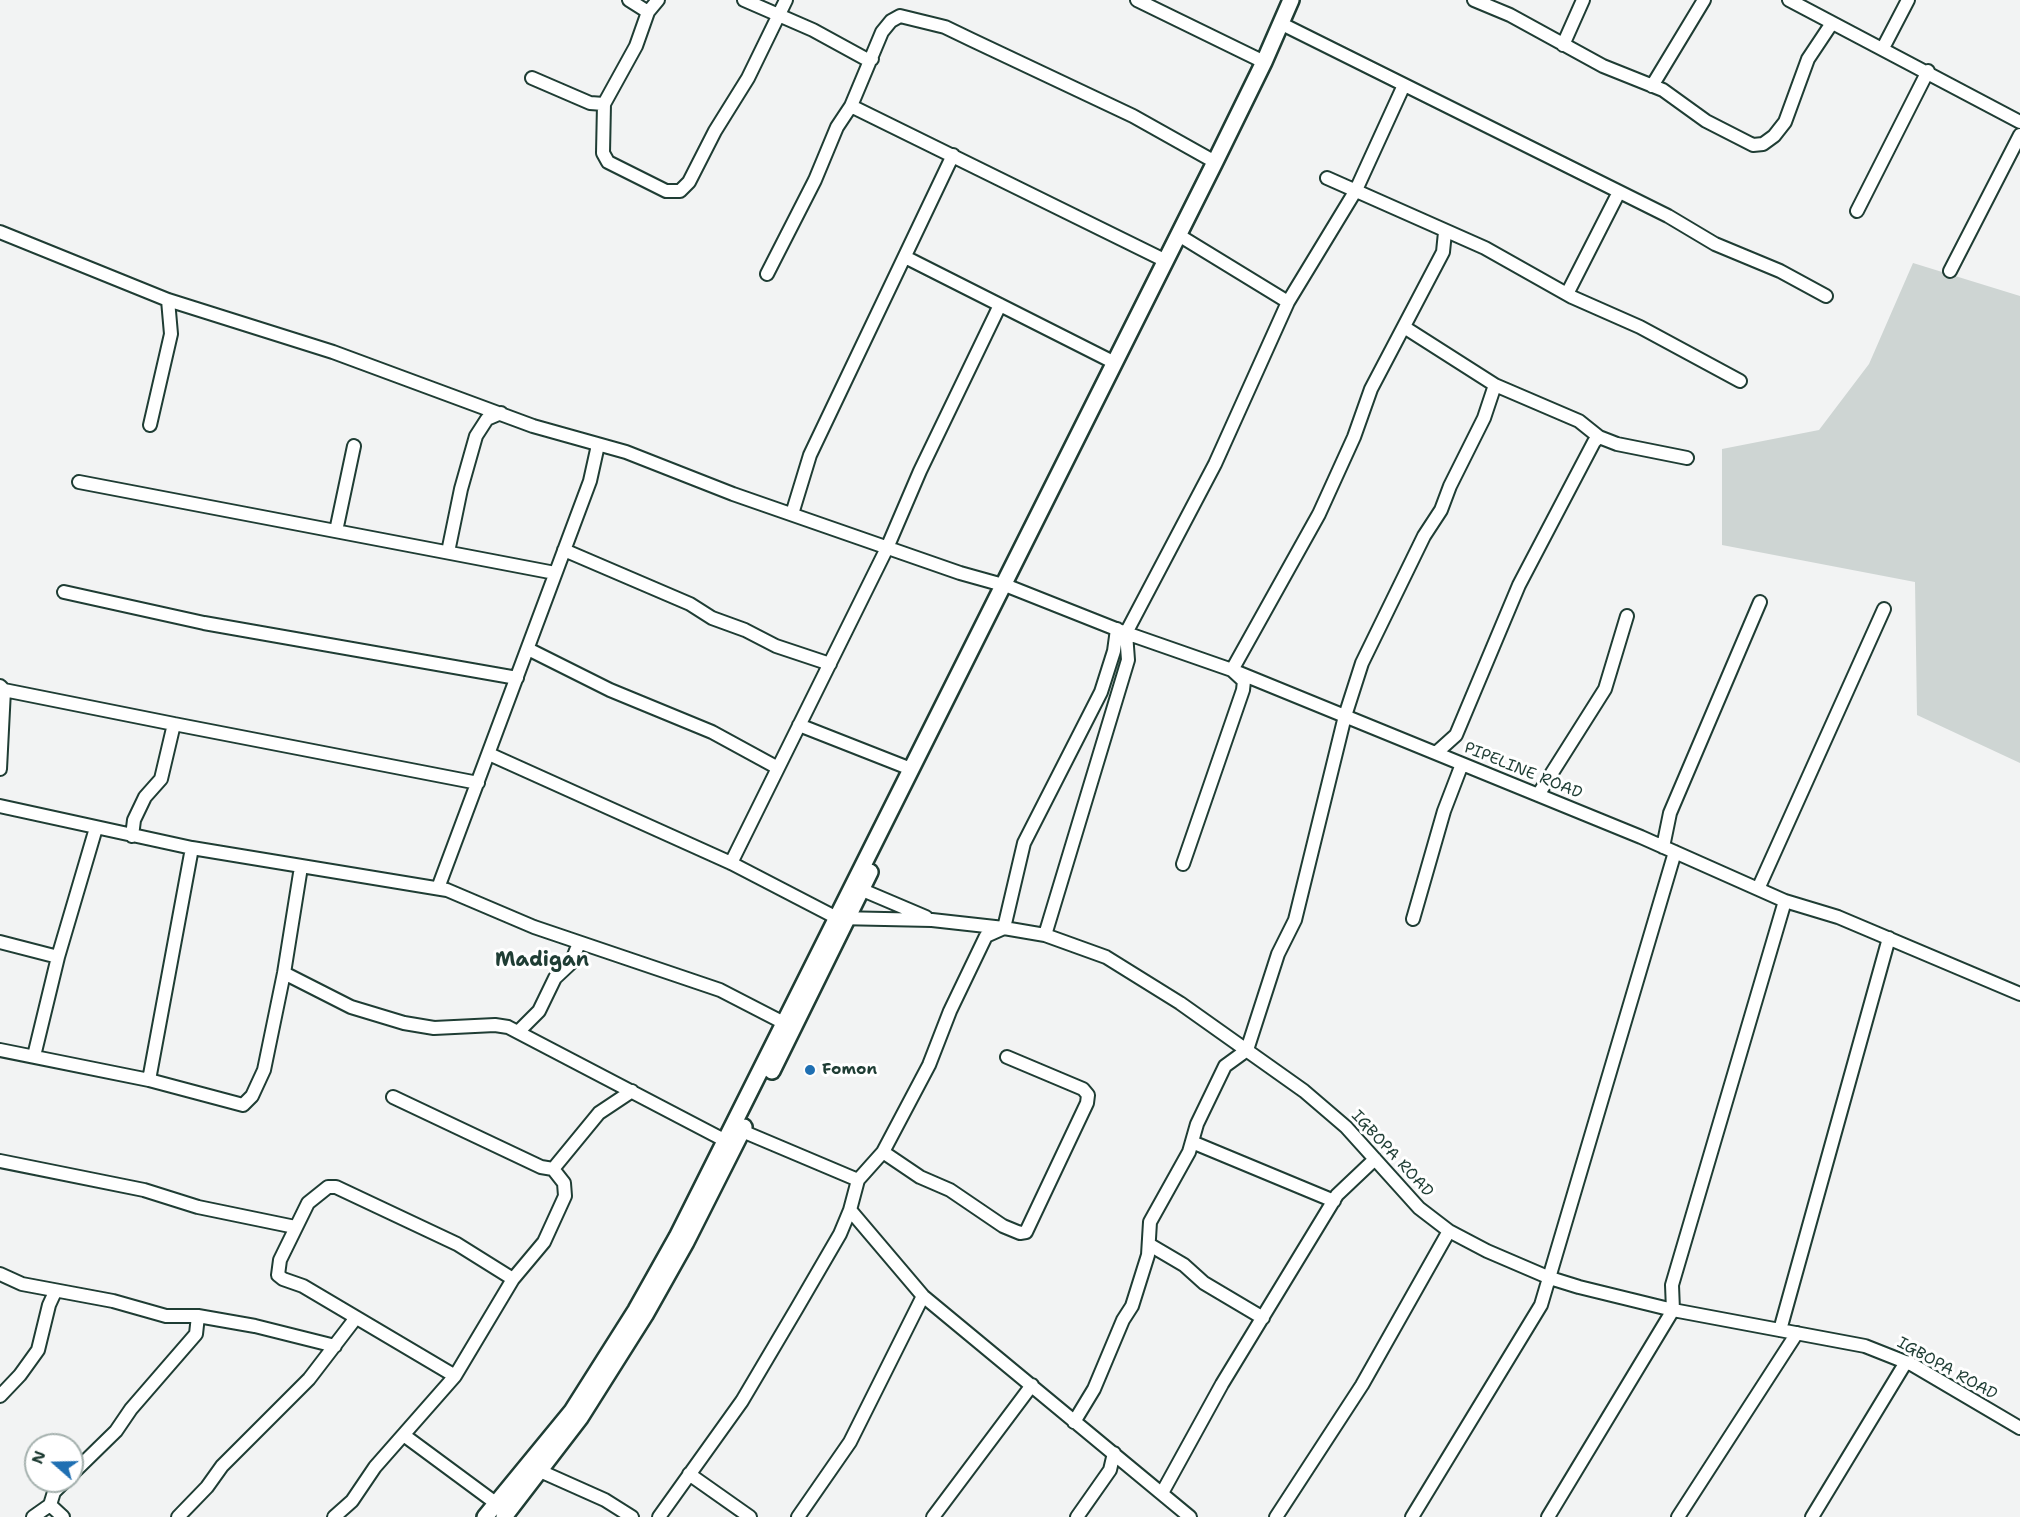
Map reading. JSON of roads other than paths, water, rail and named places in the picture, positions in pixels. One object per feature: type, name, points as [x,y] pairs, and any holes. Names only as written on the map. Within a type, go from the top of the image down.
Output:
[{"type":"main road","points":[[486,1517],[500,1510],[540,1471],[580,1418],[645,1315],[686,1242],[742,1131],[843,919],[910,769],[1007,586],[1113,362],[1264,62],[1291,0]]},
{"type":"main road","points":[[857,888],[1007,586],[1185,239],[1300,0]]},
{"type":"main road","points":[[500,1510],[572,1412],[677,1237],[784,1023],[843,919]]},
{"type":"street","points":[[629,0],[648,12]]},
{"type":"street","points":[[658,0],[648,12],[620,78],[604,104],[603,153],[608,162],[666,191],[680,191],[689,182],[715,131],[748,78],[786,0]]},
{"type":"street","points":[[744,0],[778,14],[848,51],[872,59]]},
{"type":"street","points":[[1137,0],[1152,3],[1264,62]]},
{"type":"street","points":[[1474,0],[1510,15],[1603,66],[1652,86],[1680,101],[1715,126],[1753,145],[1763,144],[1774,136],[1785,122],[1808,58],[1832,23]]},
{"type":"street","points":[[1563,45],[1583,0]]},
{"type":"street","points":[[1652,86],[1704,0]]},
{"type":"street","points":[[1790,0],[1928,71],[2020,122]]},
{"type":"street","points":[[1883,48],[1908,0]]},
{"type":"street","points":[[767,274],[815,180],[837,127],[851,106],[882,32],[891,21],[900,16],[935,24],[1133,116],[1215,162]]},
{"type":"street","points":[[1288,27],[1668,216],[1715,244],[1780,271],[1826,296]]},
{"type":"street","points":[[1857,211],[1928,71]]},
{"type":"street","points":[[532,78],[590,103],[604,104]]},
{"type":"street","points":[[659,1517],[742,1401],[840,1234],[850,1210],[858,1180],[883,1152],[929,1065],[950,1011],[986,936],[1004,928],[1024,843],[1096,704],[1122,631],[1215,464],[1288,302],[1356,190],[1404,85]]},
{"type":"street","points":[[851,106],[1164,260]]},
{"type":"street","points":[[1950,272],[2020,135]]},
{"type":"street","points":[[792,514],[810,455],[953,155]]},
{"type":"street","points":[[1327,178],[1410,212],[1445,232],[1485,248],[1567,294],[1640,327],[1740,381]]},
{"type":"street","points":[[1567,294],[1619,192]]},
{"type":"street","name":"PIPELINE ROAD","points":[[0,232],[168,300],[322,348],[501,413],[626,452],[887,548],[1007,586],[1122,631],[1232,670],[1538,795],[1785,901],[1838,917],[2020,994]]},
{"type":"street","points":[[1184,864],[1243,690],[1244,681],[1232,670],[1319,514],[1354,437],[1371,389],[1443,252],[1445,232]]},
{"type":"street","points":[[1185,239],[1288,302]]},
{"type":"street","points":[[905,257],[1113,362]]},
{"type":"street","points":[[150,425],[171,334],[168,300]]},
{"type":"street","points":[[731,863],[887,548],[920,471],[1000,305]]},
{"type":"street","points":[[1404,327],[1495,385],[1579,421],[1599,437],[1617,444],[1687,458]]},
{"type":"street","points":[[1074,1422],[1094,1389],[1123,1320],[1132,1306],[1150,1245],[1148,1230],[1150,1222],[1192,1142],[1197,1124],[1225,1066],[1247,1050],[1278,954],[1295,920],[1345,716],[1362,663],[1424,536],[1442,510],[1450,486],[1484,418],[1495,385]]},
{"type":"street","points":[[448,552],[461,489],[476,436],[487,419],[501,413]]},
{"type":"street","points":[[1436,753],[1456,735],[1519,585],[1594,442],[1599,437]]},
{"type":"street","points":[[438,888],[596,466],[598,445]]},
{"type":"street","points":[[336,531],[354,446]]},
{"type":"street","points":[[79,482],[555,573]]},
{"type":"street","points":[[564,550],[690,604],[712,618],[745,630],[776,646],[830,664]]},
{"type":"street","points":[[64,592],[204,623],[517,678]]},
{"type":"street","points":[[1412,1517],[1541,1305],[1669,850],[1670,813],[1760,602]]},
{"type":"street","points":[[1758,889],[1884,609]]},
{"type":"street","points":[[1538,795],[1605,689],[1627,616]]},
{"type":"street","points":[[1045,935],[1128,660],[1122,631]]},
{"type":"street","points":[[528,649],[621,695],[712,732],[778,768]]},
{"type":"street","points":[[0,769],[2,688],[478,783]]},
{"type":"street","points":[[132,836],[134,820],[145,796],[161,778],[174,724]]},
{"type":"street","points":[[799,725],[910,769]]},
{"type":"street","points":[[489,754],[731,863],[843,919],[932,920]]},
{"type":"street","points":[[1413,919],[1444,811],[1462,764]]},
{"type":"street","points":[[0,806],[192,848],[438,888],[579,943],[720,990],[784,1023]]},
{"type":"street","points":[[34,1056],[58,957],[96,828]]},
{"type":"street","points":[[149,1080],[192,848]]},
{"type":"street","points":[[0,1050],[149,1080],[239,1105],[246,1102],[264,1070],[284,973],[301,867]]},
{"type":"street","points":[[857,888],[932,920]]},
{"type":"street","points":[[1548,1517],[1663,1332],[1673,1310],[1672,1285],[1785,901]]},
{"type":"street","name":"IGBOPA ROAD","points":[[932,920],[1045,935],[1077,946],[1121,966],[1180,1003],[1321,1105],[1346,1127],[1419,1208],[1449,1231],[1506,1261],[1550,1278],[1673,1310],[1864,1346],[1906,1362],[2020,1428]]},
{"type":"street","points":[[1780,1330],[1889,938]]},
{"type":"street","points":[[0,942],[58,957]]},
{"type":"street","points":[[518,1032],[539,1011],[555,978],[571,963],[579,943]]},
{"type":"street","points":[[284,973],[351,1007],[404,1023],[434,1028],[495,1025],[518,1032],[540,1046],[726,1141]]},
{"type":"street","points":[[883,1152],[920,1177],[950,1190],[1003,1226],[1020,1233],[1026,1232],[1087,1103],[1088,1095],[1083,1089],[1008,1056]]},
{"type":"street","points":[[554,1169],[599,1113],[632,1091]]},
{"type":"street","points":[[334,1517],[352,1500],[375,1467],[405,1436],[455,1377],[513,1279],[544,1242],[565,1196],[564,1183],[554,1169],[541,1167],[393,1097]]},
{"type":"street","points":[[742,1131],[858,1180]]},
{"type":"street","points":[[1192,1142],[1334,1201]]},
{"type":"street","points":[[1162,1493],[1222,1384],[1334,1201],[1375,1159]]},
{"type":"street","points":[[1,1162],[144,1190],[198,1207],[295,1227]]},
{"type":"street","points":[[455,1377],[303,1286],[278,1275],[277,1269],[308,1203],[328,1187],[336,1187],[457,1244],[513,1279]]},
{"type":"street","points":[[850,1210],[923,1296],[1190,1517]]},
{"type":"street","points":[[1276,1517],[1362,1385],[1449,1231]]},
{"type":"street","points":[[1150,1245],[1184,1265],[1204,1283],[1263,1318]]},
{"type":"street","points":[[0,1274],[22,1284],[55,1292],[113,1301],[166,1316],[198,1316],[255,1326],[334,1346]]},
{"type":"street","points":[[0,1396],[20,1375],[38,1350],[55,1292]]},
{"type":"street","points":[[798,1517],[850,1442],[923,1296]]},
{"type":"street","points":[[84,1462],[116,1431],[131,1409],[196,1334],[198,1316]]},
{"type":"street","points":[[178,1517],[236,1452],[309,1379],[355,1318]]},
{"type":"street","points":[[1678,1517],[1797,1333]]},
{"type":"street","points":[[1812,1517],[1906,1362]]},
{"type":"street","points":[[933,1517],[1032,1385]]},
{"type":"street","points":[[405,1436],[500,1510]]},
{"type":"street","points":[[1077,1517],[1110,1470],[1114,1453]]},
{"type":"street","points":[[540,1471],[605,1500],[632,1517]]},
{"type":"street","points":[[689,1474],[750,1517]]},
{"type":"street","points":[[33,1517],[50,1505],[54,1493]]},
{"type":"street","points":[[50,1505],[63,1517]]},
{"type":"place","name":"Fomon","points":[[810,1070]]},
{"type":"district","name":"Madigan","points":[[542,961]]}]
